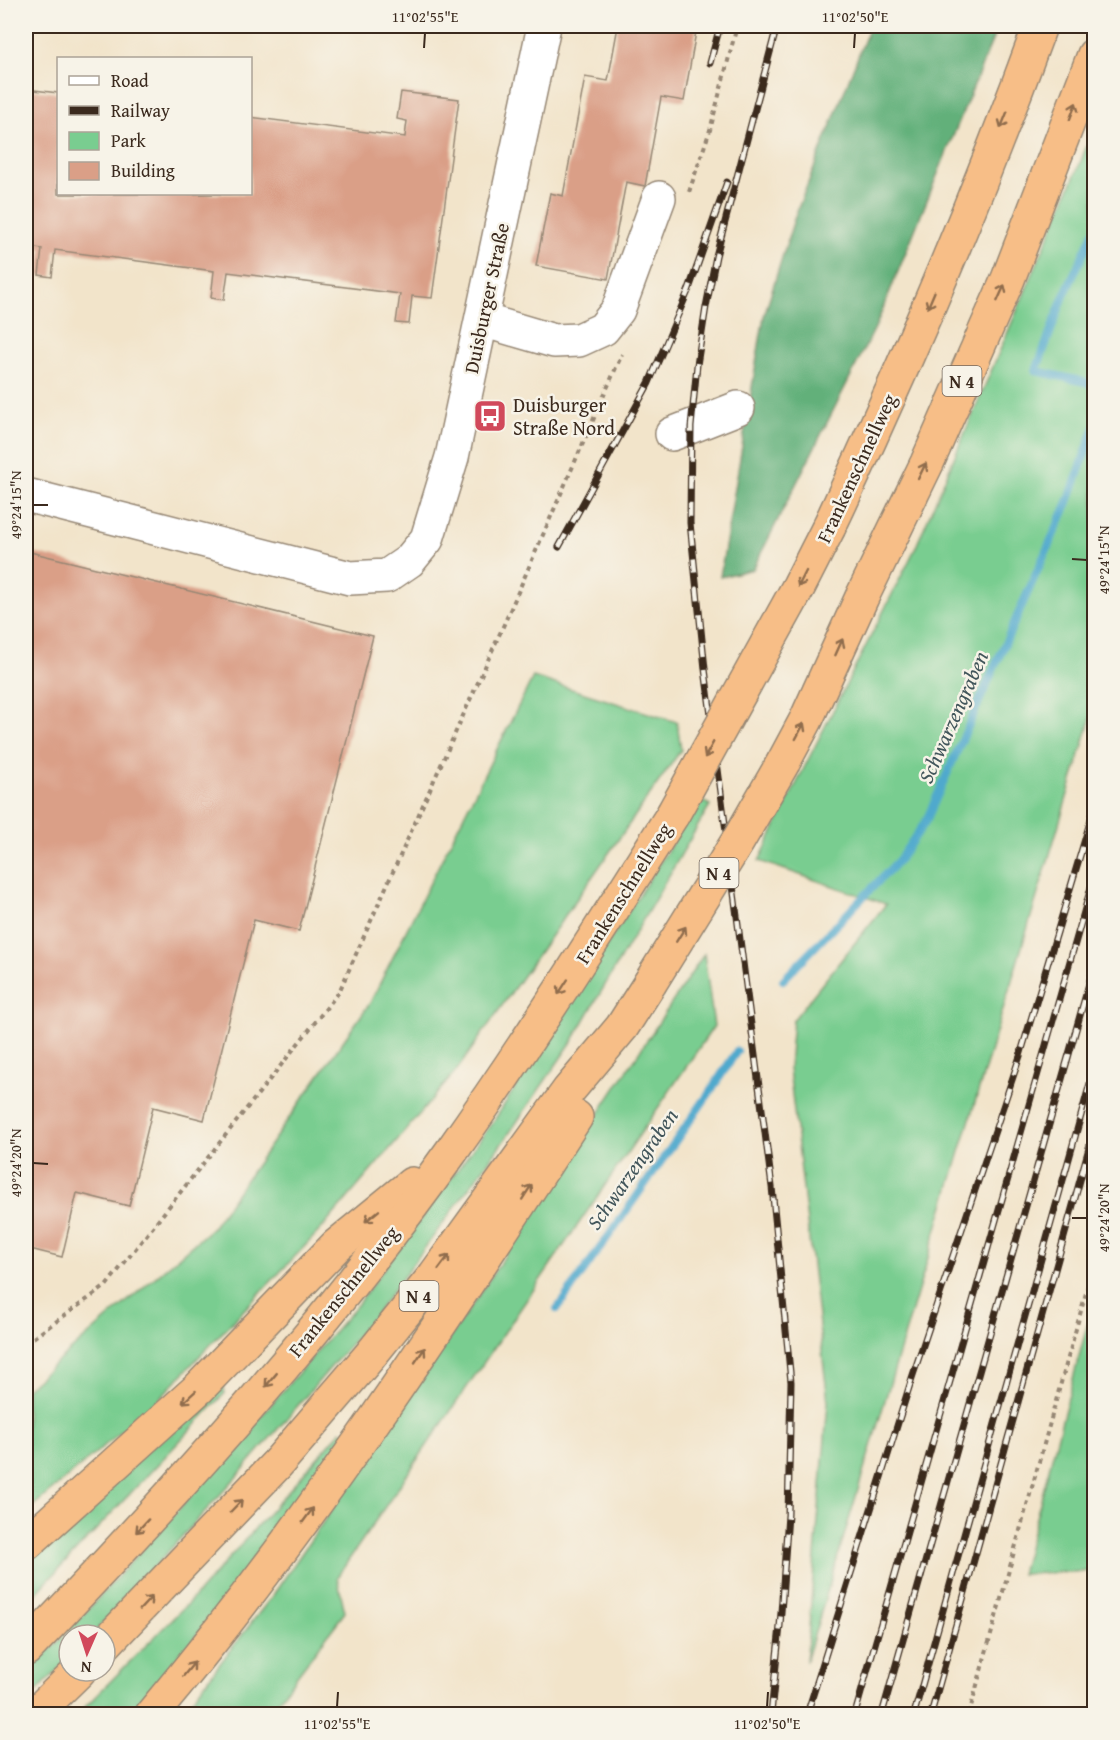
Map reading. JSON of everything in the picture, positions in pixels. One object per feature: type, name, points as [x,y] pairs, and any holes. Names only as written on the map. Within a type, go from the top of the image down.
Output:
[{"type":"highway","name":"Frankenschnellweg","points":[[26,1649],[159,1509],[248,1408],[348,1288],[450,1153],[530,1038],[673,814],[794,596],[876,427],[964,223],[1040,26]]},
{"type":"highway","name":"N 4","points":[[117,1631],[277,1464],[369,1358],[435,1275],[569,1090],[622,1027],[650,983],[738,841],[815,700],[927,462],[1008,279],[1095,55]]},
{"type":"highway","points":[[152,1714],[209,1645],[293,1536],[420,1355],[586,1102],[622,1027]]},
{"type":"highway","points":[[26,1544],[199,1388],[336,1246],[450,1153]]},
{"type":"highway","points":[[35,1714],[67,1683]]},
{"type":"street","name":"Duisburger Straße","points":[[26,495],[350,578],[387,576],[409,561],[426,539],[453,457],[544,26]]},
{"type":"street","points":[[482,320],[554,340],[579,339],[603,329],[618,310],[673,196]]},
{"type":"street","points":[[672,434],[738,408]]},
{"type":"path","points":[[673,196],[710,130],[737,26]]},
{"type":"path","points":[[26,1343],[106,1286],[339,992],[501,631],[624,347]]},
{"type":"path","points":[[969,1714],[1095,1264]]},
{"type":"green space","points":[[870,26],[998,26],[875,328],[753,569],[720,577],[764,316],[795,216]]},
{"type":"green space","points":[[1094,126],[1094,708],[806,1662],[828,1402],[789,1068],[793,1020],[886,904],[759,861],[915,549]]},
{"type":"green space","points":[[533,677],[677,722],[681,750],[457,1070],[324,1226],[155,1403],[26,1512],[26,1389],[212,1228],[370,1003]]},
{"type":"green space","points":[[700,800],[710,805],[573,1040],[508,1135],[373,1318],[240,1473],[103,1623],[76,1623],[224,1459],[357,1305],[495,1119]]},
{"type":"green space","points":[[704,954],[714,1026],[337,1577],[345,1612],[268,1714],[181,1714],[273,1595],[475,1301]]},
{"type":"green space","points":[[1094,1300],[1094,1571],[1021,1574]]},
{"type":"green space","points":[[221,1382],[225,1393],[26,1604],[26,1558]]},
{"type":"green space","points":[[341,1431],[349,1437],[136,1714],[78,1714],[109,1683],[117,1683],[117,1675],[199,1592]]},
{"type":"green space","points":[[57,1643],[57,1671],[26,1702],[26,1673]]},
{"type":"building","points":[[618,26],[697,26],[684,101],[661,97],[645,186],[626,182],[608,279],[536,266],[550,193],[563,196],[585,77],[608,81]]},
{"type":"building","points":[[26,89],[57,93],[57,195],[252,195],[252,117],[405,137],[407,121],[397,119],[401,92],[459,99],[432,298],[412,296],[409,324],[396,323],[400,294],[228,272],[224,300],[211,298],[214,271],[55,250],[52,277],[39,275],[42,249],[28,247],[26,251]]},
{"type":"building","points":[[26,551],[373,636],[299,931],[254,920],[204,1120],[153,1107],[129,1206],[77,1193],[62,1257],[26,1248]]},
{"type":"waterway","points":[[1094,231],[1063,298],[1036,371],[1094,384]]},
{"type":"waterway","name":"Schwarzengraben","points":[[783,980],[899,860],[926,821],[1068,502],[1094,429]]},
{"type":"waterway","name":"Schwarzengraben","points":[[557,1309],[737,1051]]},
{"type":"waterway","points":[[952,1712],[958,1714]]},
{"type":"railway","points":[[710,63],[720,26]]},
{"type":"railway","points":[[771,1714],[788,1515],[791,1382],[772,1187],[705,669],[690,523],[691,427],[706,307],[716,256],[777,26]]},
{"type":"railway","points":[[559,547],[649,383],[689,289],[727,182]]},
{"type":"railway","points":[[807,1714],[912,1378],[1020,1056],[1094,809]]},
{"type":"railway","points":[[855,1714],[1094,877]]},
{"type":"railway","points":[[882,1714],[1094,966]]},
{"type":"railway","points":[[914,1714],[1094,1069]]},
{"type":"railway","points":[[931,1714],[1094,1130]]},
{"type":"place","name":"Duisburger Straße Nord","points":[[490,416]]}]
